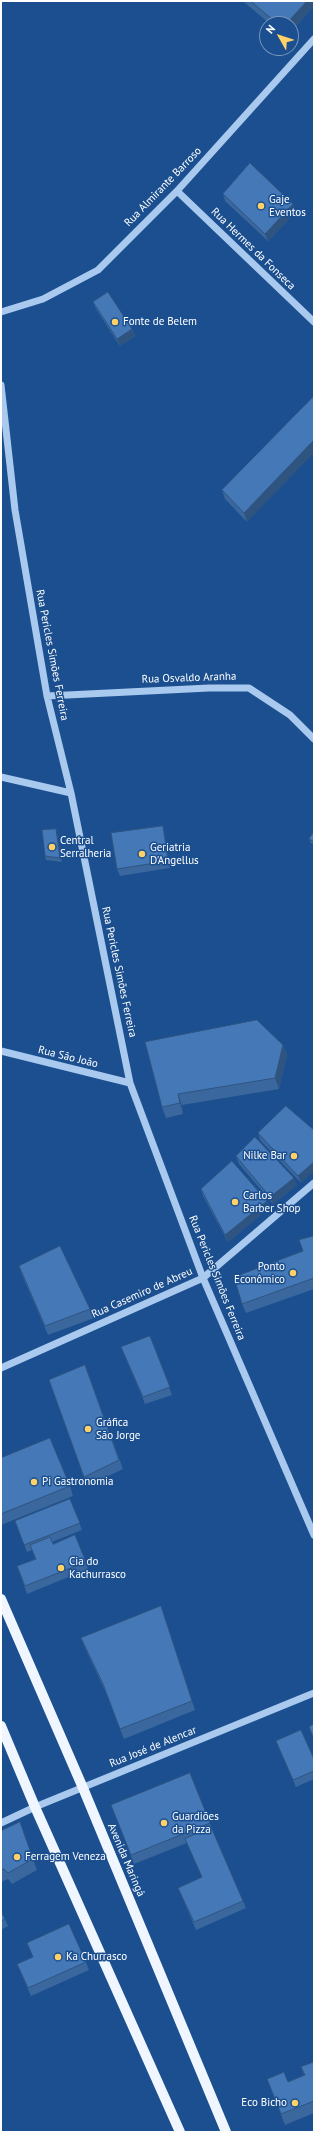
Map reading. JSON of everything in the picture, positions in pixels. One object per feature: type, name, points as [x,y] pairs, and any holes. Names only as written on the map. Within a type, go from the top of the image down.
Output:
[{"type":"main road","name":"Avenida Maringá","points":[[1,1599],[83,1788],[226,2132]]},
{"type":"main road","points":[[1,1726],[35,1807],[180,2132]]},
{"type":"street","name":"Rua Almirante Barroso","points":[[1,312],[43,299],[98,270],[177,191],[314,39]]},
{"type":"street","name":"Rua Hermes da Fonseca","points":[[177,191],[314,322]]},
{"type":"street","name":"Rua Pericles Simões Ferreira","points":[[1,385],[14,510],[47,696],[71,793],[130,1083],[203,1278],[314,1535]]},
{"type":"street","name":"Rua Osvaldo Aranha","points":[[47,696],[209,688],[248,688],[290,715],[314,739]]},
{"type":"street","points":[[1,777],[71,793]]},
{"type":"street","name":"Rua São João","points":[[1,1051],[130,1083]]},
{"type":"street","name":"Rua Casemiro de Abreu","points":[[1,1368],[203,1278],[314,1183]]},
{"type":"street","name":"Rua José de Alencar","points":[[1,1823],[35,1807],[314,1693]]},
{"type":"building","points":[[251,1],[307,1],[293,16],[269,16]]},
{"type":"building","name":"Gaje Eventos","points":[[250,163],[293,204],[265,234],[223,194]]},
{"type":"building","name":"Fonte de Belem","points":[[108,292],[132,329],[117,339],[93,302]]},
{"type":"building","points":[[314,396],[314,440],[244,513],[222,490]]},
{"type":"building","name":"Geriatria D'Angellus","points":[[163,826],[168,861],[117,869],[111,833]]},
{"type":"building","name":"Central Serralheria","points":[[56,829],[60,858],[45,856],[42,830]]},
{"type":"building","points":[[314,832],[314,842],[309,839]]},
{"type":"building","points":[[257,1020],[283,1045],[275,1078],[178,1094],[180,1103],[162,1107],[145,1042]]},
{"type":"building","name":"Nilke Bar","points":[[286,1106],[314,1130],[314,1162],[298,1176],[258,1133]]},
{"type":"building","points":[[255,1137],[294,1178],[270,1197],[236,1156]]},
{"type":"building","name":"Carlos Barber Shop","points":[[232,1161],[267,1201],[225,1235],[201,1189]]},
{"type":"building","name":"Ponto Econômico","points":[[314,1236],[314,1278],[242,1304],[234,1277],[303,1251],[299,1240]]},
{"type":"building","points":[[60,1246],[90,1309],[45,1326],[19,1266]]},
{"type":"building","points":[[150,1336],[170,1387],[143,1397],[121,1347]]},
{"type":"building","name":"Gráfica São Jorge","points":[[85,1365],[119,1460],[84,1477],[49,1380]]},
{"type":"building","name":"Pi Gastronomia","points":[[50,1438],[70,1486],[1,1514],[1,1458]]},
{"type":"building","points":[[70,1499],[80,1523],[24,1545],[15,1521]]},
{"type":"building","name":"Cia do Kachurrasco","points":[[75,1535],[86,1562],[25,1586],[17,1566],[36,1559],[30,1545],[50,1537],[53,1544]]},
{"type":"building","points":[[161,1606],[192,1701],[120,1729],[103,1684],[81,1638]]},
{"type":"building","points":[[314,1724],[314,1739],[309,1727]]},
{"type":"building","points":[[301,1730],[314,1759],[314,1771],[293,1780],[276,1741]]},
{"type":"building","name":"Guardiões da Pizza","points":[[190,1773],[210,1823],[131,1855],[111,1805]]},
{"type":"building","name":"Ferragem Veneza","points":[[20,1822],[33,1859],[8,1873],[4,1869],[1,1870],[1,1831]]},
{"type":"building","points":[[211,1827],[243,1901],[194,1922],[178,1888],[202,1877],[185,1839]]},
{"type":"building","points":[[1,1912],[5,1919],[1,1921]]},
{"type":"building","name":"Ka Churrasco","points":[[69,1924],[86,1962],[28,1988],[17,1964],[33,1957],[27,1943]]},
{"type":"building","name":"Eco Bicho","points":[[314,2062],[314,2101],[281,2114],[267,2079],[284,2072],[288,2082],[305,2075],[301,2067]]},
{"type":"place","name":"Gaje Eventos","points":[[261,206]]},
{"type":"place","name":"Fonte de Belem","points":[[115,322]]},
{"type":"place","name":"Central Serralheria","points":[[52,847]]},
{"type":"place","name":"Geriatria D'Angellus","points":[[142,854]]},
{"type":"place","name":"Nilke Bar","points":[[294,1156]]},
{"type":"place","name":"Carlos Barber Shop","points":[[235,1202]]},
{"type":"place","name":"Ponto Econômico","points":[[293,1273]]},
{"type":"place","name":"Gráfica São Jorge","points":[[88,1429]]},
{"type":"place","name":"Pi Gastronomia","points":[[34,1482]]},
{"type":"place","name":"Cia do Kachurrasco","points":[[61,1568]]},
{"type":"place","name":"Guardiões da Pizza","points":[[164,1823]]},
{"type":"place","name":"Ferragem Veneza","points":[[17,1857]]},
{"type":"place","name":"Ka Churrasco","points":[[58,1957]]},
{"type":"place","name":"Eco Bicho","points":[[295,2103]]}]
